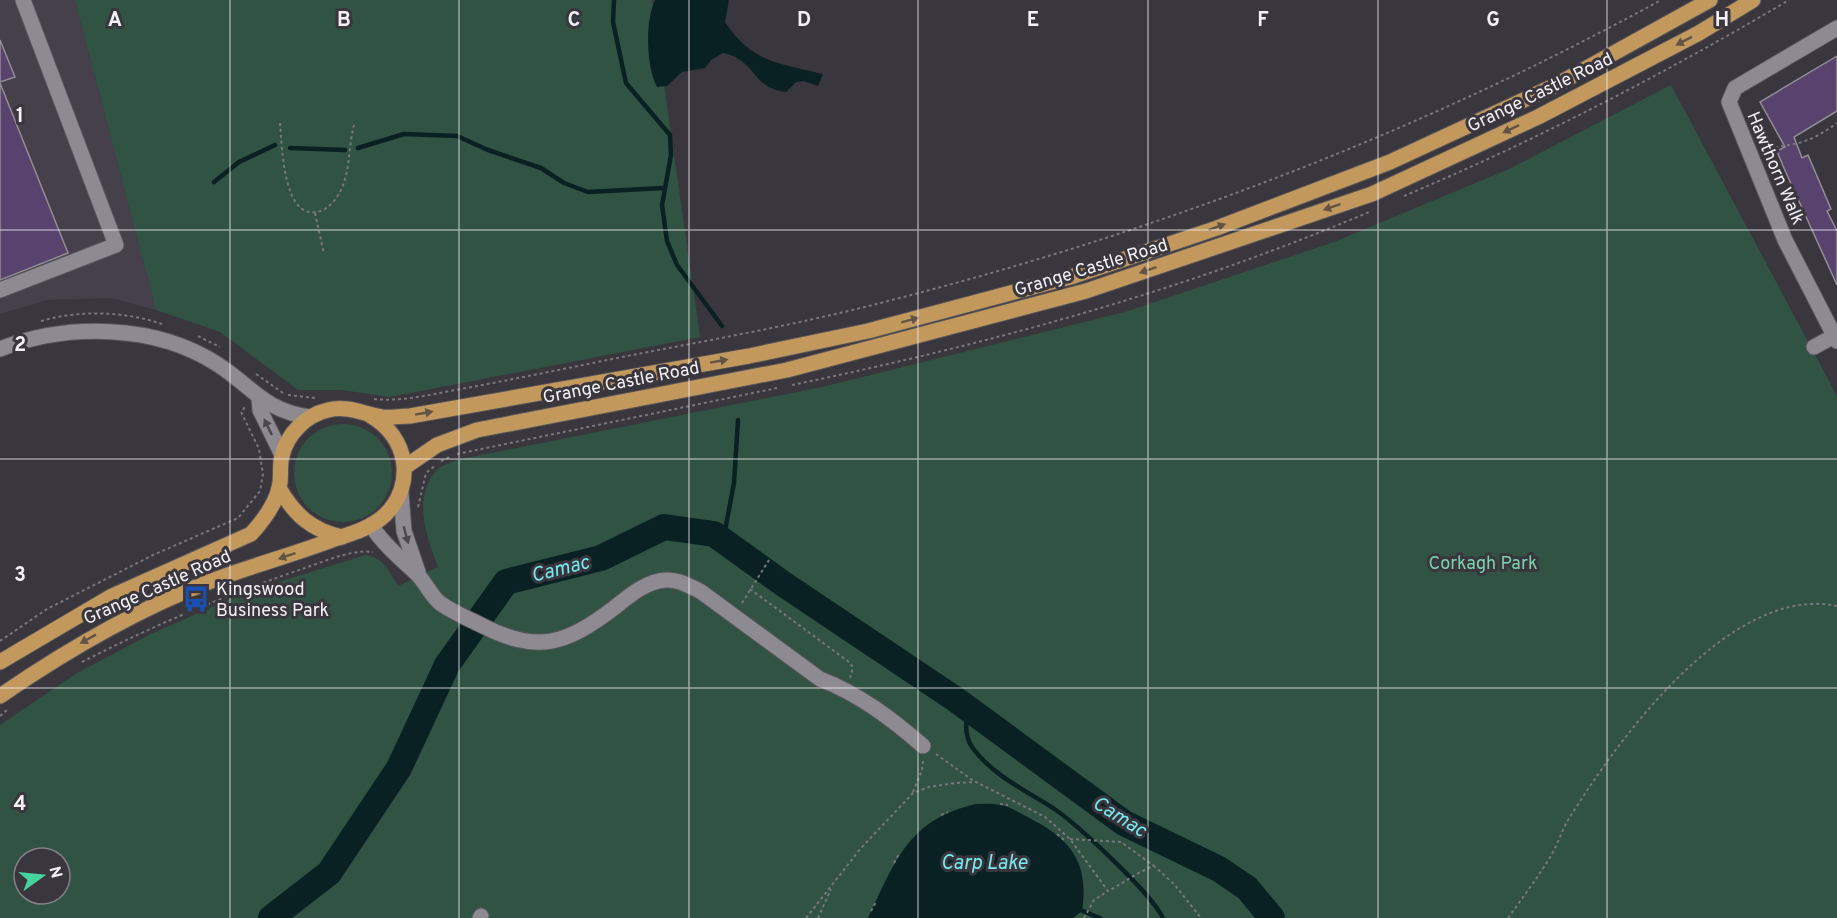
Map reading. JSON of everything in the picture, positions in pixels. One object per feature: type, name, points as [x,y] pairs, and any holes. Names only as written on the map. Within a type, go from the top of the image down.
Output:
[{"type":"main road","name":"Grange Castle Road","points":[[0,662],[112,596],[251,534],[264,520],[279,488],[282,455],[296,429],[310,417],[328,410],[366,405],[384,417],[410,416],[749,356],[868,332],[1074,276],[1216,228],[1390,162],[1556,85],[1710,0]]},
{"type":"main road","name":"Grange Castle Road","points":[[405,467],[437,445],[477,430],[787,370],[972,323],[1086,291],[1361,198],[1538,117],[1699,33],[1753,0]]},
{"type":"main road","points":[[366,405],[393,435],[402,450],[405,467],[401,494]]},
{"type":"main road","points":[[279,488],[297,515],[311,527],[342,537]]},
{"type":"main road","name":"Grange Castle Road","points":[[4,702],[71,648],[122,620],[210,581],[342,537],[370,525],[384,516],[401,494]]},
{"type":"street","points":[[0,290],[116,245],[23,0]]},
{"type":"street","name":"Hawthorn Walk","points":[[1814,347],[1835,338],[1797,266],[1731,108],[1730,94],[1735,88],[1837,28]]},
{"type":"street","points":[[0,349],[67,334],[147,336],[176,344],[217,364],[259,398],[288,414],[310,417]]},
{"type":"street","points":[[259,398],[260,410],[282,455]]},
{"type":"street","points":[[401,494],[404,531],[418,575]]},
{"type":"street","points":[[370,525],[379,538],[418,575],[439,602],[470,620],[516,641],[538,644],[561,641],[581,632],[650,583],[666,579],[683,582],[700,591],[820,679],[842,688],[890,718],[923,746]]},
{"type":"path","points":[[366,405],[632,355],[885,302],[1070,250],[1166,219],[1372,141],[1439,112],[1661,0]]},
{"type":"path","points":[[280,123],[290,191],[296,204],[305,212],[315,213],[324,211],[332,204],[340,190],[351,158],[350,141],[354,125]]},
{"type":"path","points":[[1752,160],[1773,147],[1801,142],[1817,136],[1837,123]]},
{"type":"path","points":[[315,213],[324,254]]},
{"type":"path","points":[[269,383],[286,395],[316,398]]},
{"type":"path","points":[[0,641],[47,609],[153,555],[238,518],[260,491],[263,474],[260,449],[241,412]]},
{"type":"path","points":[[74,666],[167,620],[258,583],[359,552],[371,552],[378,555]]},
{"type":"path","points":[[742,603],[769,560]]},
{"type":"path","points":[[750,589],[849,662],[853,672],[848,680]]},
{"type":"path","points":[[1509,918],[1552,854],[1568,819],[1605,765],[1643,718],[1704,652],[1744,624],[1774,610],[1798,603],[1837,606]]},
{"type":"path","points":[[0,716],[4,702]]},
{"type":"path","points":[[923,746],[976,782],[1022,803],[1045,817],[1070,838],[1108,891]]},
{"type":"path","points":[[806,918],[881,826],[913,793],[922,770],[923,746]]},
{"type":"path","points":[[913,793],[929,787],[976,782]]},
{"type":"path","points":[[1000,804],[1008,805]]},
{"type":"path","points":[[941,815],[948,812]]},
{"type":"path","points":[[1057,834],[1064,840]]},
{"type":"path","points":[[1070,838],[1081,841],[1121,842],[1174,884],[1201,918]]},
{"type":"path","points":[[894,863],[899,854]]},
{"type":"path","points":[[1084,918],[1094,900],[1124,883],[1135,873],[1154,866]]},
{"type":"path","points":[[818,918],[833,883]]},
{"type":"path","points":[[871,911],[876,902]]},
{"type":"shaded area","points":[[0,0],[75,0],[156,310],[111,298],[47,300],[0,314]]},
{"type":"green space","points":[[75,0],[652,0],[700,337],[390,397],[342,390],[298,390],[220,332],[156,310]]},
{"type":"green space","name":"Corkagh Park","points":[[1671,85],[1837,396],[1837,918],[0,918],[0,725],[77,673],[151,634],[246,592],[366,555],[382,562],[398,586],[438,567],[426,531],[423,506],[429,482],[436,471],[445,465],[456,460],[822,387],[1125,312],[1334,242],[1509,169]]},
{"type":"green space","points":[[343,424],[362,428],[378,438],[388,454],[392,473],[388,492],[378,508],[362,518],[343,522],[324,518],[308,508],[298,492],[294,473],[298,454],[308,438],[324,428]]},
{"type":"water","points":[[655,0],[729,0],[725,22],[735,36],[756,54],[780,64],[823,74],[818,86],[804,81],[796,82],[786,92],[775,89],[760,80],[742,61],[723,53],[711,60],[705,68],[682,72],[667,86],[657,87],[653,78],[648,44],[648,31]]},
{"type":"water","name":"Carp Lake","points":[[976,804],[994,804],[1011,809],[1047,828],[1068,846],[1075,856],[1083,880],[1082,911],[1073,918],[868,918],[896,861],[919,832],[934,820]]},
{"type":"building","points":[[0,40],[15,77],[0,82]]},
{"type":"building","points":[[1837,56],[1837,111],[1794,137],[1802,158],[1808,155],[1831,209],[1827,211],[1837,231],[1837,285],[1777,151],[1785,147],[1760,102]]},
{"type":"building","points":[[0,83],[68,253],[0,280]]},
{"type":"waterway","points":[[614,0],[613,22],[626,83],[670,135],[671,155],[662,205],[667,241],[677,265],[722,326]]},
{"type":"waterway","points":[[358,148],[404,134],[457,136],[488,150],[541,168],[564,183],[588,192],[663,188]]},
{"type":"waterway","points":[[214,182],[239,162],[275,145]]},
{"type":"waterway","points":[[290,148],[345,150]]},
{"type":"waterway","points":[[723,541],[734,483],[738,420]]},
{"type":"waterway","name":"Camac","points":[[271,918],[329,873],[399,768],[447,665],[506,582],[601,558],[664,527],[714,534],[782,583],[955,699],[1124,823],[1219,869],[1247,888],[1272,918]]},
{"type":"waterway","name":"Camac","points":[[969,708],[966,733],[969,742],[980,757],[999,774],[1053,808],[1079,828],[1129,876],[1163,918]]},
{"type":"waterway","name":"Camac","points":[[1078,909],[1100,918]]},
{"type":"place","name":"Kingswood Business Park","points":[[196,599]]}]
